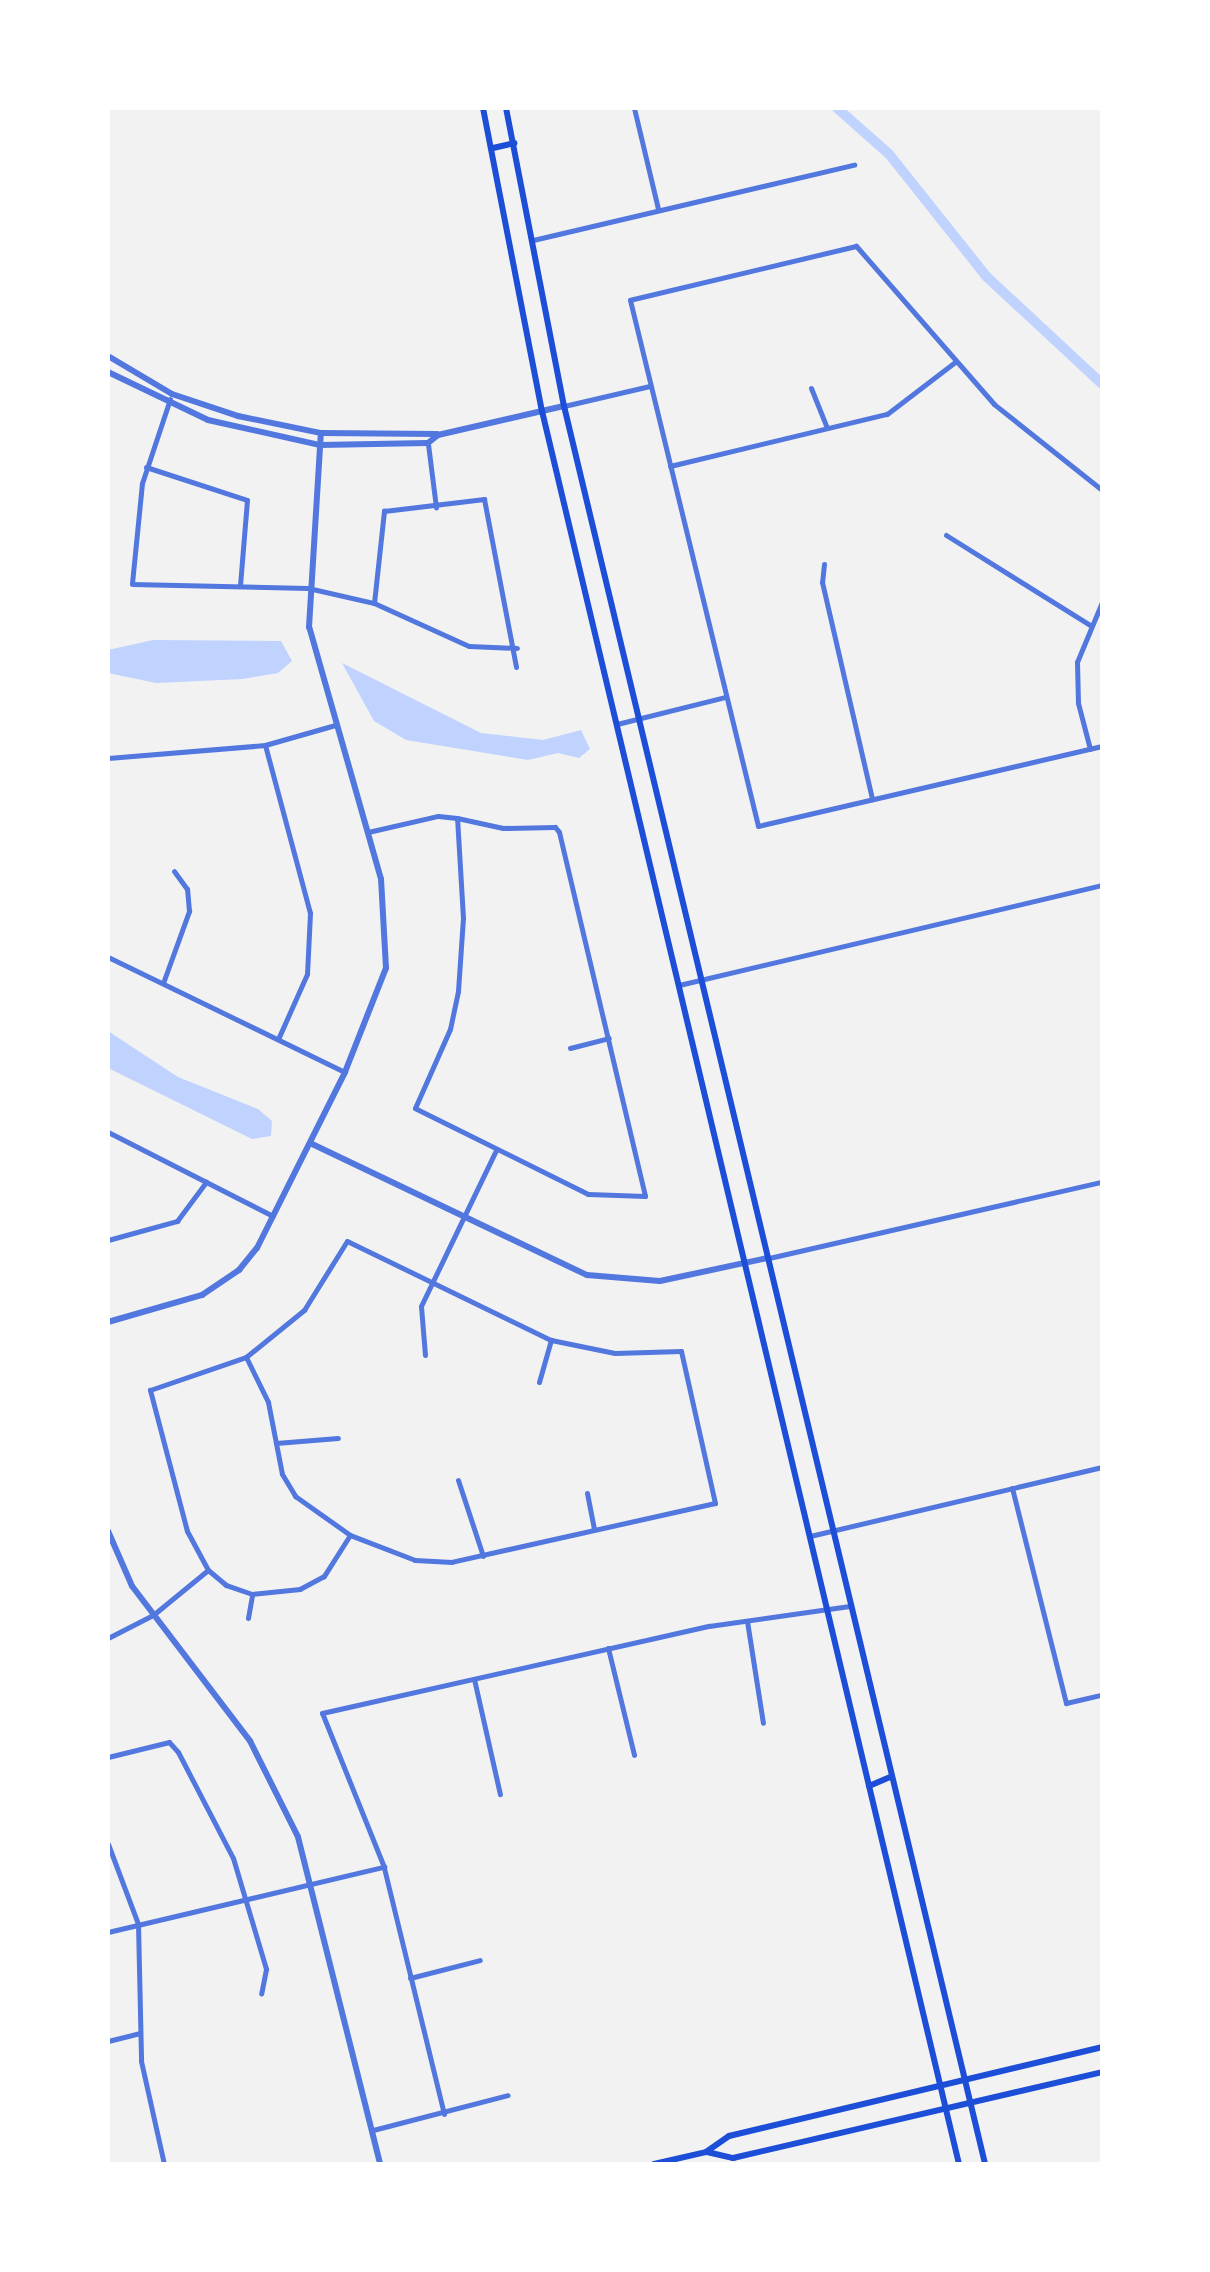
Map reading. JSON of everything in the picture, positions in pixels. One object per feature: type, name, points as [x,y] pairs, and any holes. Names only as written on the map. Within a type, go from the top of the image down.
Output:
[{"type":"main road","points":[[483,108],[542,411],[959,2164]]},
{"type":"main road","points":[[506,108],[564,406],[985,2164]]},
{"type":"main road","points":[[493,148],[514,143]]},
{"type":"main road","points":[[869,1786],[890,1777]]},
{"type":"main road","points":[[654,2164],[706,2152],[728,2136],[1102,2047]]},
{"type":"main road","points":[[706,2152],[733,2158],[1102,2072]]},
{"type":"street","points":[[634,108],[658,209]]},
{"type":"street","points":[[533,240],[854,165]]},
{"type":"street","points":[[1102,490],[1029,435],[955,362],[856,246],[630,300],[758,826],[1102,746]]},
{"type":"street","points":[[108,356],[172,394],[321,433],[427,431],[438,435]]},
{"type":"street","points":[[670,466],[896,410],[955,362]]},
{"type":"street","points":[[108,372],[169,404],[226,426],[320,445],[428,443],[438,435],[650,386]]},
{"type":"street","points":[[811,388],[828,428]]},
{"type":"street","points":[[172,394],[146,468],[132,584],[308,588],[374,603],[469,646],[517,648]]},
{"type":"street","points":[[427,431],[436,508]]},
{"type":"street","points":[[108,1322],[174,1306],[217,1286],[240,1270],[273,1216],[345,1072],[386,968],[385,900],[314,650],[308,588],[321,433]]},
{"type":"street","points":[[146,468],[248,500],[240,586]]},
{"type":"street","points":[[374,603],[384,512],[436,508],[484,498],[517,648],[516,667]]},
{"type":"street","points":[[946,534],[1090,625]]},
{"type":"street","points":[[824,564],[824,592],[872,799]]},
{"type":"street","points":[[1090,749],[1076,689],[1077,662],[1102,602]]},
{"type":"street","points":[[617,724],[725,697]]},
{"type":"street","points":[[108,758],[265,745],[335,724]]},
{"type":"street","points":[[265,745],[310,913],[307,974],[278,1038]]},
{"type":"street","points":[[368,832],[420,816],[457,818],[504,828],[554,827],[645,1196],[588,1194],[415,1108],[450,1029],[458,991],[463,918],[457,818]]},
{"type":"street","points":[[163,983],[189,911],[186,889],[174,872]]},
{"type":"street","points":[[679,985],[1102,885]]},
{"type":"street","points":[[108,957],[345,1072]]},
{"type":"street","points":[[570,1048],[609,1038]]},
{"type":"street","points":[[108,1132],[273,1216]]},
{"type":"street","points":[[310,1143],[566,1267],[611,1280],[660,1281],[1102,1182]]},
{"type":"street","points":[[425,1355],[420,1306],[496,1150]]},
{"type":"street","points":[[108,1240],[177,1221],[207,1181]]},
{"type":"street","points":[[246,1357],[268,1402],[276,1443],[295,1496],[350,1535],[415,1560],[483,1556],[715,1503],[681,1351],[615,1352],[551,1340],[429,1285],[346,1241],[304,1310],[246,1357],[150,1390],[175,1495],[208,1570],[252,1594],[300,1590],[324,1576],[350,1535]]},
{"type":"street","points":[[539,1382],[551,1340]]},
{"type":"street","points":[[276,1443],[338,1438]]},
{"type":"street","points":[[810,1536],[1102,1466]]},
{"type":"street","points":[[458,1480],[483,1556]]},
{"type":"street","points":[[1012,1488],[1066,1704],[1102,1695]]},
{"type":"street","points":[[587,1493],[595,1530]]},
{"type":"street","points":[[108,1531],[153,1615],[250,1741],[314,1884],[380,2164]]},
{"type":"street","points":[[108,1638],[153,1615],[208,1570]]},
{"type":"street","points":[[248,1618],[252,1594]]},
{"type":"street","points":[[444,2114],[384,1867],[322,1713],[608,1648],[746,1621],[850,1606]]},
{"type":"street","points":[[746,1621],[763,1723]]},
{"type":"street","points":[[608,1648],[634,1755]]},
{"type":"street","points":[[474,1679],[500,1794]]},
{"type":"street","points":[[108,1756],[169,1742],[234,1858],[266,1969],[262,1994]]},
{"type":"street","points":[[108,1844],[138,1924],[140,2033],[164,2164]]},
{"type":"street","points":[[108,1932],[384,1867]]},
{"type":"street","points":[[410,1978],[480,1960]]},
{"type":"street","points":[[108,2041],[140,2033]]},
{"type":"street","points":[[373,2130],[508,2095]]},
{"type":"water","points":[[153,640],[281,641],[292,661],[278,673],[243,679],[156,683],[108,673],[108,650]]},
{"type":"water","points":[[342,663],[481,733],[543,740],[581,730],[590,749],[579,758],[558,753],[528,760],[406,740],[374,721]]},
{"type":"water","points":[[108,1031],[178,1077],[258,1109],[272,1121],[271,1136],[252,1139],[108,1068]]},
{"type":"waterway","points":[[837,108],[889,154],[987,277],[1102,384]]}]
